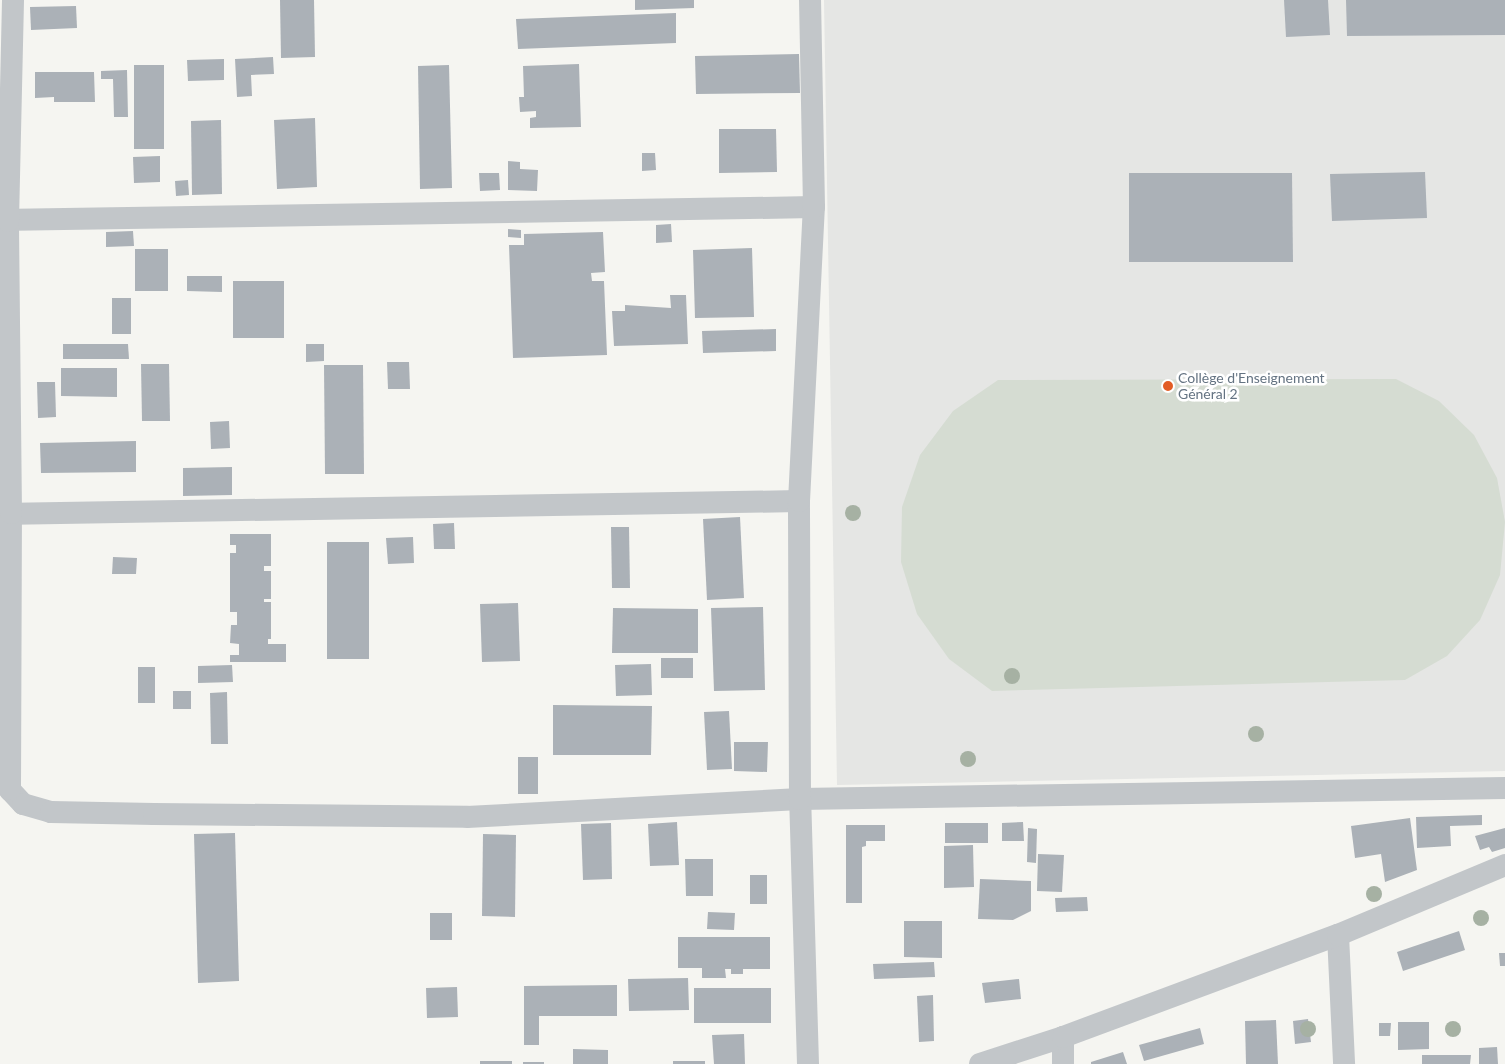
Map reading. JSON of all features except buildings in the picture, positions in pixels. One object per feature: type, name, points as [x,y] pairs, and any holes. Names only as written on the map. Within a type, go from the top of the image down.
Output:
[{"type":"street","points":[[13,0],[4,220],[5,781],[23,804],[51,812],[466,817],[800,799],[1505,788]]},
{"type":"street","points":[[808,1064],[800,799],[799,501],[814,207],[810,0]]},
{"type":"street","points":[[4,220],[814,207]]},
{"type":"street","points":[[6,514],[799,501]]},
{"type":"street","points":[[980,1064],[1063,1037],[1338,934],[1505,864]]},
{"type":"street","points":[[1338,934],[1344,1064]]},
{"type":"street","points":[[1063,1037],[1064,1064]]},
{"type":"shaded area","name":"Collège d'Enseignement Général 2","points":[[824,0],[1505,0],[1505,771],[837,785]]},
{"type":"shaded area","points":[[1396,379],[1439,401],[1474,435],[1497,478],[1505,522],[1500,575],[1480,620],[1447,656],[1405,680],[992,691],[949,659],[917,614],[901,562],[902,507],[920,455],[953,411],[998,380]]},
{"type":"place","name":"Collège d'Enseignement Général 2","points":[[1168,386]]}]
